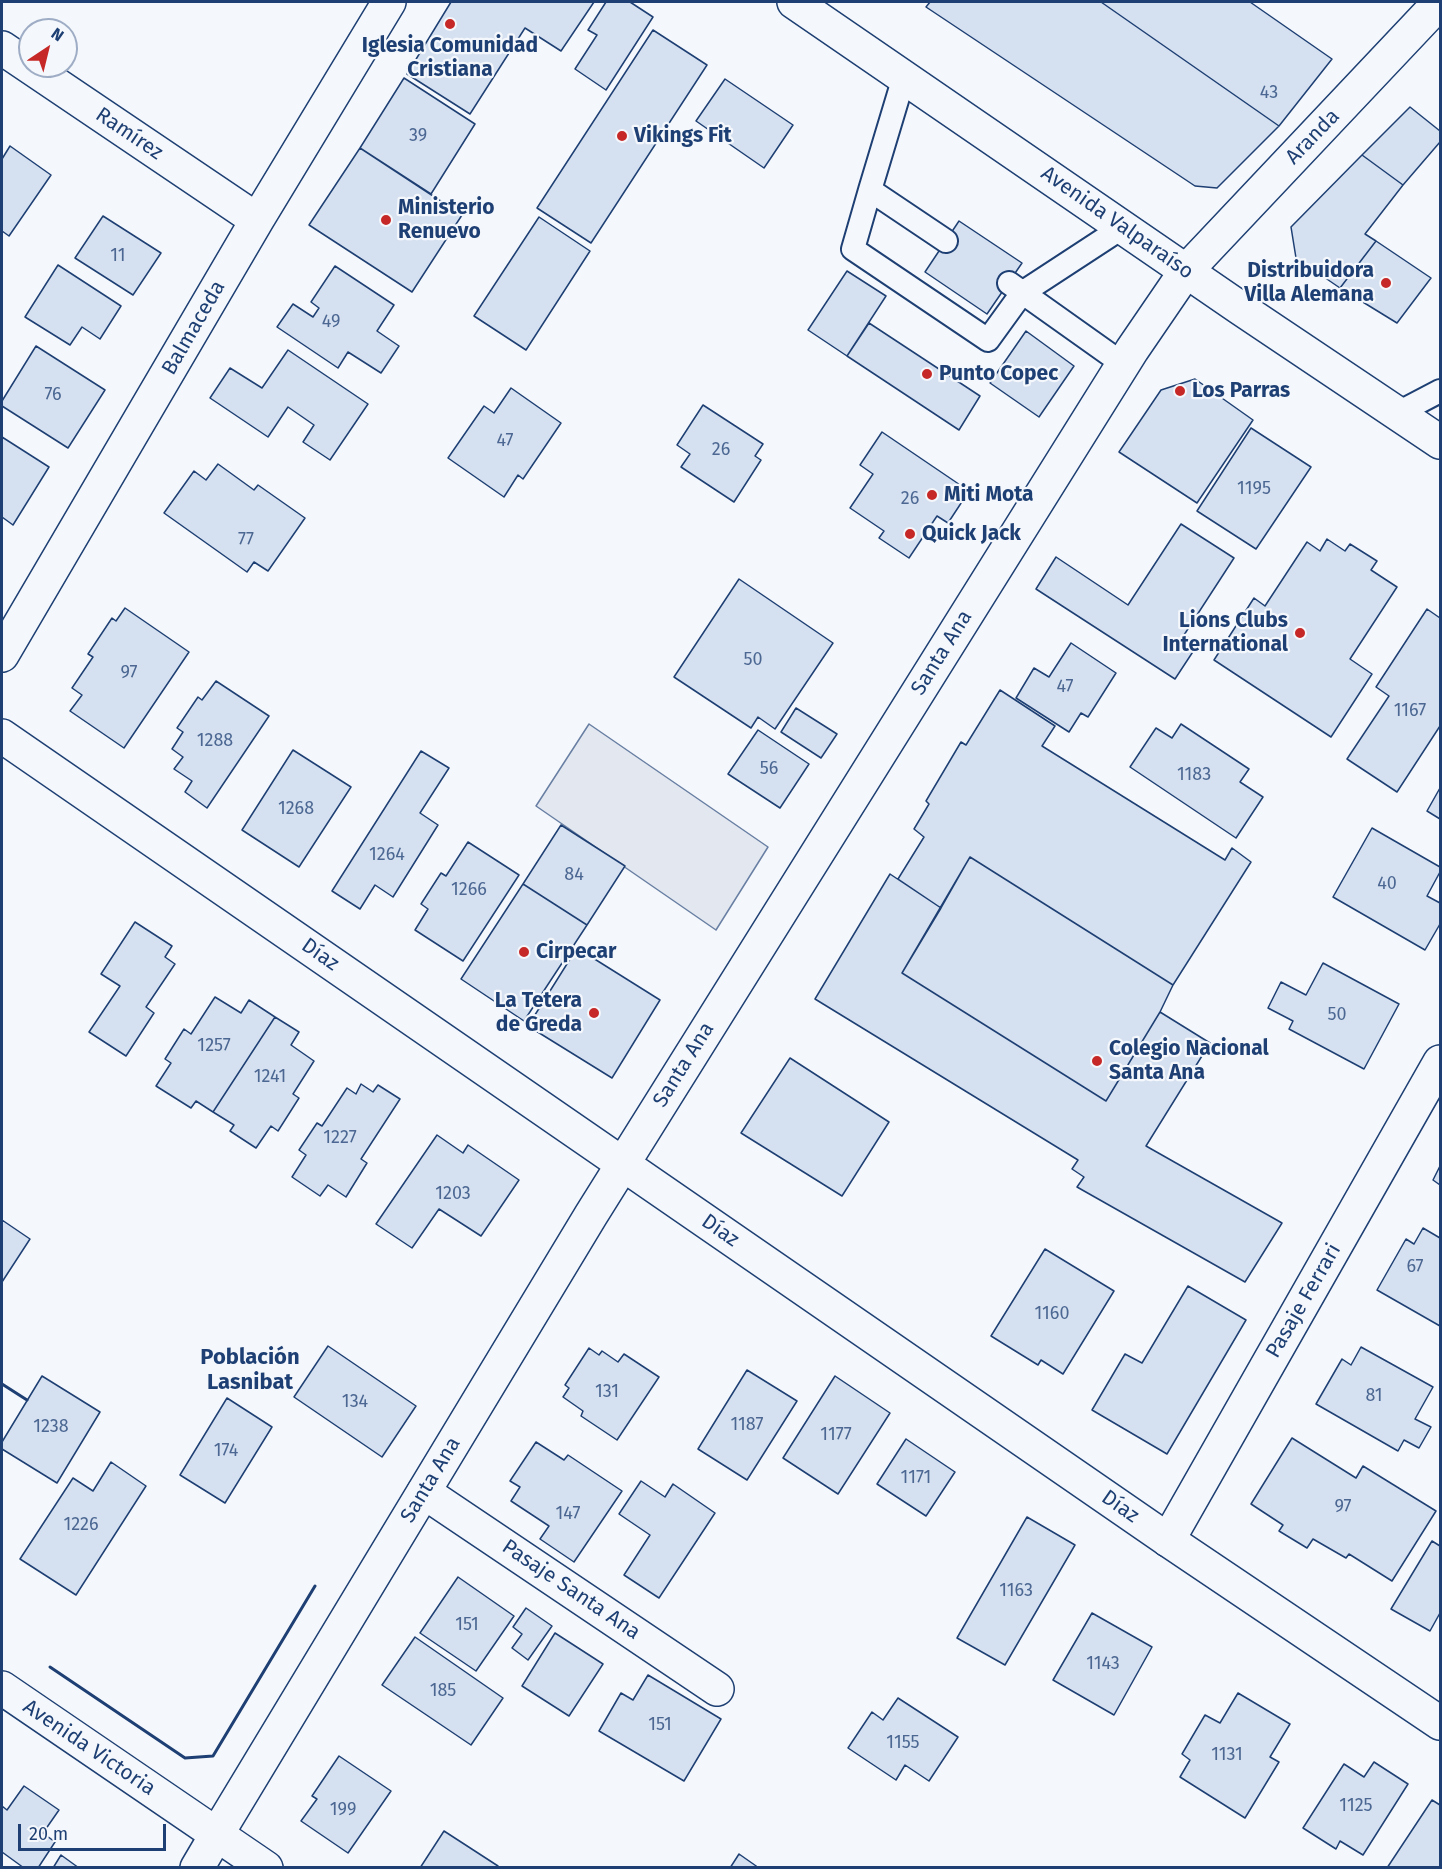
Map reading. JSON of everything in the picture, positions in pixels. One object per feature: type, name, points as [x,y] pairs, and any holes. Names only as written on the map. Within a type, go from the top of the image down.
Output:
[{"type":"street","name":"Balmaceda","points":[[2,655],[257,220],[389,2]]},
{"type":"street","name":"Avenida Valparaíso","points":[[794,2],[1440,442]]},
{"type":"street","name":"Aranda","points":[[1186,271],[1440,3]]},
{"type":"street","name":"Ramírez","points":[[2,48],[257,220]]},
{"type":"street","name":"Santa Ana","points":[[197,1868],[622,1163],[1123,364],[1186,271]]},
{"type":"street","name":"Díaz","points":[[2,736],[1168,1540],[1440,1723]]},
{"type":"street","name":"Pasaje Ferrari","points":[[1168,1540],[1440,1062]]},
{"type":"street","name":"Pasaje Santa Ana","points":[[424,1492],[717,1689]]},
{"type":"street","name":"Avenida Victoria","points":[[2,1688],[266,1868]]},
{"type":"lane","points":[[904,77],[853,249],[988,340],[1015,288],[1123,227]]},
{"type":"lane","points":[[870,190],[946,241]]},
{"type":"lane","points":[[1015,288],[1123,364]]},
{"type":"lane","points":[[1398,413],[1440,391]]},
{"type":"shaded area","points":[[589,724],[768,847],[716,930],[536,806]]},
{"type":"building","points":[[451,2],[594,2],[561,51],[525,28],[470,114],[407,74]]},
{"type":"building","points":[[606,2],[630,2],[653,17],[606,90],[575,69],[597,35],[588,30]]},
{"type":"building","points":[[930,2],[1101,2],[1279,126],[1217,188],[1195,186],[926,7]]},
{"type":"building","points":[[1101,2],[1250,2],[1332,59],[1279,126]]},
{"type":"building","name":"Vikings Fit","points":[[653,30],[707,65],[591,243],[537,208]]},
{"type":"building","points":[[404,78],[475,124],[431,194],[360,148]]},
{"type":"building","points":[[725,79],[793,125],[764,168],[696,121]]},
{"type":"building","points":[[1410,107],[1440,131],[1440,142],[1403,185],[1362,155]]},
{"type":"building","points":[[10,146],[51,175],[9,236],[2,231],[2,159]]},
{"type":"building","name":"Ministerio Renuevo","points":[[360,148],[462,215],[412,292],[309,225]]},
{"type":"building","points":[[1362,155],[1403,185],[1365,234],[1376,241],[1340,288],[1296,258],[1291,227]]},
{"type":"building","points":[[103,216],[161,253],[133,295],[75,258]]},
{"type":"building","points":[[539,217],[590,251],[526,350],[474,316]]},
{"type":"building","points":[[959,221],[1022,263],[987,314],[925,272]]},
{"type":"building","name":"Distribuidora Villa Alemana","points":[[1376,241],[1431,278],[1397,323],[1340,288]]},
{"type":"building","points":[[58,265],[121,306],[100,339],[82,327],[70,345],[25,317]]},
{"type":"building","points":[[335,266],[394,305],[377,331],[399,346],[381,373],[348,352],[338,368],[277,327],[293,304],[313,317],[319,308],[311,302]]},
{"type":"building","points":[[847,271],[886,296],[847,356],[808,330]]},
{"type":"building","points":[[869,323],[980,396],[959,430],[847,356]]},
{"type":"building","points":[[1026,331],[1074,366],[1039,417],[990,383]]},
{"type":"building","points":[[36,346],[105,390],[68,448],[2,406],[2,401]]},
{"type":"building","points":[[288,350],[368,404],[330,460],[303,442],[314,425],[288,407],[268,437],[210,398],[230,368],[262,388]]},
{"type":"building","points":[[1195,379],[1253,420],[1197,503],[1119,452],[1161,390]]},
{"type":"building","points":[[511,388],[561,423],[523,479],[518,475],[504,497],[448,458],[484,406],[494,413]]},
{"type":"building","points":[[703,405],[763,444],[755,456],[761,460],[734,502],[681,467],[690,454],[677,445]]},
{"type":"building","points":[[1251,428],[1311,467],[1256,549],[1197,511]]},
{"type":"building","points":[[882,432],[969,491],[948,523],[937,516],[909,558],[879,538],[884,531],[850,508],[873,474],[860,465]]},
{"type":"building","points":[[2,437],[49,467],[13,525],[2,517]]},
{"type":"building","points":[[218,464],[254,490],[258,485],[305,518],[268,571],[254,562],[247,572],[164,513],[194,471],[206,480]]},
{"type":"building","points":[[1181,524],[1234,558],[1184,635],[1198,644],[1175,679],[1036,589],[1056,557],[1128,605]]},
{"type":"building","name":"Lions Clubs International","points":[[1327,539],[1345,551],[1350,544],[1377,561],[1371,570],[1397,587],[1350,659],[1372,674],[1331,737],[1214,660],[1254,598],[1265,606],[1307,542],[1320,551]]},
{"type":"building","points":[[739,579],[833,643],[775,729],[758,717],[751,728],[674,677]]},
{"type":"building","points":[[125,608],[189,652],[124,748],[70,711],[82,695],[72,688],[93,657],[88,654],[112,618],[116,621]]},
{"type":"building","points":[[1427,609],[1440,618],[1440,726],[1397,792],[1347,759],[1389,696],[1376,687]]},
{"type":"building","points":[[1071,643],[1116,673],[1088,717],[1081,713],[1069,732],[1016,698],[1034,668],[1049,677]]},
{"type":"building","points":[[216,681],[269,716],[207,808],[185,792],[192,781],[174,769],[183,757],[172,749],[183,732],[177,728],[198,697],[202,700]]},
{"type":"building","points":[[1000,690],[1055,726],[1042,746],[1225,860],[1232,848],[1251,862],[1173,985],[970,857],[941,908],[898,879],[924,837],[914,829],[929,804],[926,801],[961,742],[966,745]]},
{"type":"building","points":[[796,708],[837,734],[821,758],[781,732]]},
{"type":"building","points":[[1181,724],[1249,769],[1240,782],[1263,797],[1236,838],[1130,767],[1156,728],[1172,738]]},
{"type":"building","points":[[758,730],[809,764],[780,808],[728,774]]},
{"type":"building","points":[[293,750],[351,787],[299,867],[242,830]]},
{"type":"building","points":[[421,751],[449,768],[420,813],[438,825],[393,897],[375,885],[360,909],[332,891]]},
{"type":"building","points":[[1440,788],[1440,819],[1427,811]]},
{"type":"building","points":[[561,825],[625,866],[587,925],[523,884]]},
{"type":"building","points":[[1372,828],[1440,867],[1440,872],[1427,896],[1440,903],[1440,924],[1425,950],[1333,897]]},
{"type":"building","points":[[468,842],[519,875],[463,961],[415,930],[428,909],[421,904],[441,873],[446,876]]},
{"type":"building","points":[[970,857],[1173,985],[1160,1012],[1106,1101],[902,973]]},
{"type":"building","points":[[890,874],[941,908],[902,973],[1106,1101],[1160,1012],[1210,1043],[1146,1146],[1282,1223],[1245,1282],[1077,1187],[1084,1177],[1072,1169],[1078,1160],[815,999]]},
{"type":"building","name":"Cirpecar","points":[[523,884],[587,925],[524,1021],[461,979]]},
{"type":"building","points":[[135,922],[172,946],[165,957],[175,964],[146,1007],[154,1013],[126,1056],[89,1032],[120,986],[101,974]]},
{"type":"building","name":"La Tetera de Greda","points":[[577,948],[660,1000],[612,1078],[528,1026]]},
{"type":"building","points":[[1323,963],[1399,1004],[1364,1069],[1289,1029],[1293,1021],[1268,1008],[1281,982],[1306,995]]},
{"type":"building","points":[[215,997],[241,1013],[249,1000],[275,1017],[213,1112],[196,1101],[191,1108],[156,1086],[171,1063],[165,1059],[184,1029],[191,1034]]},
{"type":"building","points":[[275,1017],[299,1032],[291,1045],[314,1061],[293,1094],[299,1098],[278,1131],[271,1126],[256,1148],[230,1131],[234,1125],[213,1112]]},
{"type":"building","points":[[790,1058],[889,1122],[842,1196],[741,1133]]},
{"type":"building","points":[[361,1084],[373,1092],[378,1085],[400,1099],[361,1159],[367,1163],[346,1197],[328,1185],[320,1196],[292,1177],[306,1155],[299,1150],[317,1123],[322,1126],[347,1088],[356,1094]]},
{"type":"building","points":[[437,1135],[463,1153],[468,1145],[519,1180],[481,1236],[439,1209],[412,1248],[376,1224]]},
{"type":"building","points":[[1440,1166],[1440,1185],[1433,1180]]},
{"type":"building","points":[[2,1220],[30,1239],[2,1282]]},
{"type":"building","points":[[1423,1228],[1440,1238],[1440,1326],[1377,1290],[1406,1239],[1414,1244]]},
{"type":"building","points":[[1045,1249],[1114,1291],[1063,1374],[1041,1360],[1038,1365],[991,1336]]},
{"type":"building","points":[[1188,1286],[1246,1320],[1167,1454],[1092,1410],[1125,1354],[1142,1363]]},
{"type":"building","points":[[328,1346],[416,1406],[382,1457],[294,1397]]},
{"type":"building","points":[[1361,1347],[1433,1387],[1415,1419],[1431,1427],[1419,1448],[1404,1440],[1398,1451],[1316,1404],[1342,1359],[1351,1365]]},
{"type":"building","points":[[589,1348],[599,1355],[602,1351],[618,1362],[624,1354],[659,1377],[617,1440],[581,1416],[583,1411],[563,1397],[569,1388],[565,1385]]},
{"type":"building","points":[[747,1370],[797,1401],[747,1480],[698,1449]]},
{"type":"building","points":[[42,1376],[100,1412],[57,1483],[2,1449],[2,1442]]},
{"type":"building","points":[[835,1376],[890,1413],[838,1494],[783,1458]]},
{"type":"building","points":[[227,1398],[272,1427],[225,1503],[180,1475]]},
{"type":"building","points":[[1292,1438],[1356,1478],[1363,1466],[1436,1511],[1392,1581],[1349,1554],[1346,1558],[1313,1539],[1307,1548],[1279,1531],[1283,1525],[1251,1504]]},
{"type":"building","points":[[906,1439],[955,1472],[926,1516],[877,1484]]},
{"type":"building","points":[[536,1442],[564,1460],[568,1455],[622,1491],[574,1562],[540,1539],[549,1526],[511,1501],[520,1487],[510,1481]]},
{"type":"building","points":[[111,1462],[146,1486],[76,1595],[20,1559],[73,1478],[93,1491]]},
{"type":"building","points":[[641,1481],[665,1497],[673,1484],[715,1513],[659,1598],[624,1575],[650,1535],[619,1514]]},
{"type":"building","points":[[1027,1517],[1075,1545],[1005,1665],[957,1638]]},
{"type":"building","points":[[1432,1541],[1440,1546],[1440,1613],[1430,1631],[1391,1609]]},
{"type":"building","points":[[458,1577],[514,1616],[476,1671],[420,1633]]},
{"type":"building","points":[[526,1608],[552,1626],[528,1660],[512,1648],[522,1634],[513,1627]]},
{"type":"building","points":[[1092,1613],[1152,1647],[1114,1715],[1053,1680]]},
{"type":"building","points":[[555,1633],[603,1664],[569,1716],[522,1686]]},
{"type":"building","points":[[415,1637],[503,1698],[471,1745],[382,1685]]},
{"type":"building","points":[[648,1675],[721,1719],[684,1781],[599,1731],[621,1693],[633,1700]]},
{"type":"building","points":[[1238,1693],[1290,1724],[1270,1757],[1279,1762],[1245,1818],[1180,1777],[1190,1760],[1182,1754],[1205,1715],[1220,1723]]},
{"type":"building","points":[[898,1698],[958,1737],[929,1781],[905,1765],[896,1780],[848,1748],[872,1712],[883,1720]]},
{"type":"building","points":[[339,1756],[391,1791],[348,1853],[301,1821],[317,1799],[312,1796]]},
{"type":"building","points":[[1374,1762],[1408,1784],[1363,1855],[1340,1841],[1336,1849],[1303,1828],[1344,1764],[1364,1777]]},
{"type":"building","points":[[24,1786],[59,1810],[43,1833],[55,1842],[38,1868],[24,1868],[2,1852],[2,1806],[7,1810]]},
{"type":"building","points":[[1432,1800],[1440,1805],[1440,1868],[1387,1868]]},
{"type":"building","points":[[444,1831],[498,1866],[497,1868],[420,1868]]},
{"type":"building","points":[[739,1854],[759,1868],[730,1868]]},
{"type":"building","points":[[61,1855],[79,1868],[53,1868]]},
{"type":"wall","points":[[2,1384],[27,1400]]},
{"type":"wall","points":[[50,1667],[185,1758],[213,1756],[315,1586]]},
{"type":"place","name":"Iglesia Comunidad Cristiana","points":[[450,24]]},
{"type":"place","name":"Vikings Fit","points":[[622,136]]},
{"type":"place","name":"Ministerio Renuevo","points":[[386,220]]},
{"type":"place","name":"Distribuidora Villa Alemana","points":[[1386,283]]},
{"type":"place","name":"Punto Copec","points":[[927,374]]},
{"type":"place","name":"Los Parras","points":[[1180,391]]},
{"type":"place","name":"Miti Mota","points":[[932,495]]},
{"type":"place","name":"Quick Jack","points":[[910,534]]},
{"type":"place","name":"Lions Clubs International","points":[[1300,633]]},
{"type":"place","name":"Cirpecar","points":[[524,952]]},
{"type":"place","name":"La Tetera de Greda","points":[[594,1013]]},
{"type":"place","name":"Colegio Nacional Santa Ana","points":[[1097,1061]]},
{"type":"district","name":"Población Lasnibat","points":[[250,1370]]}]
